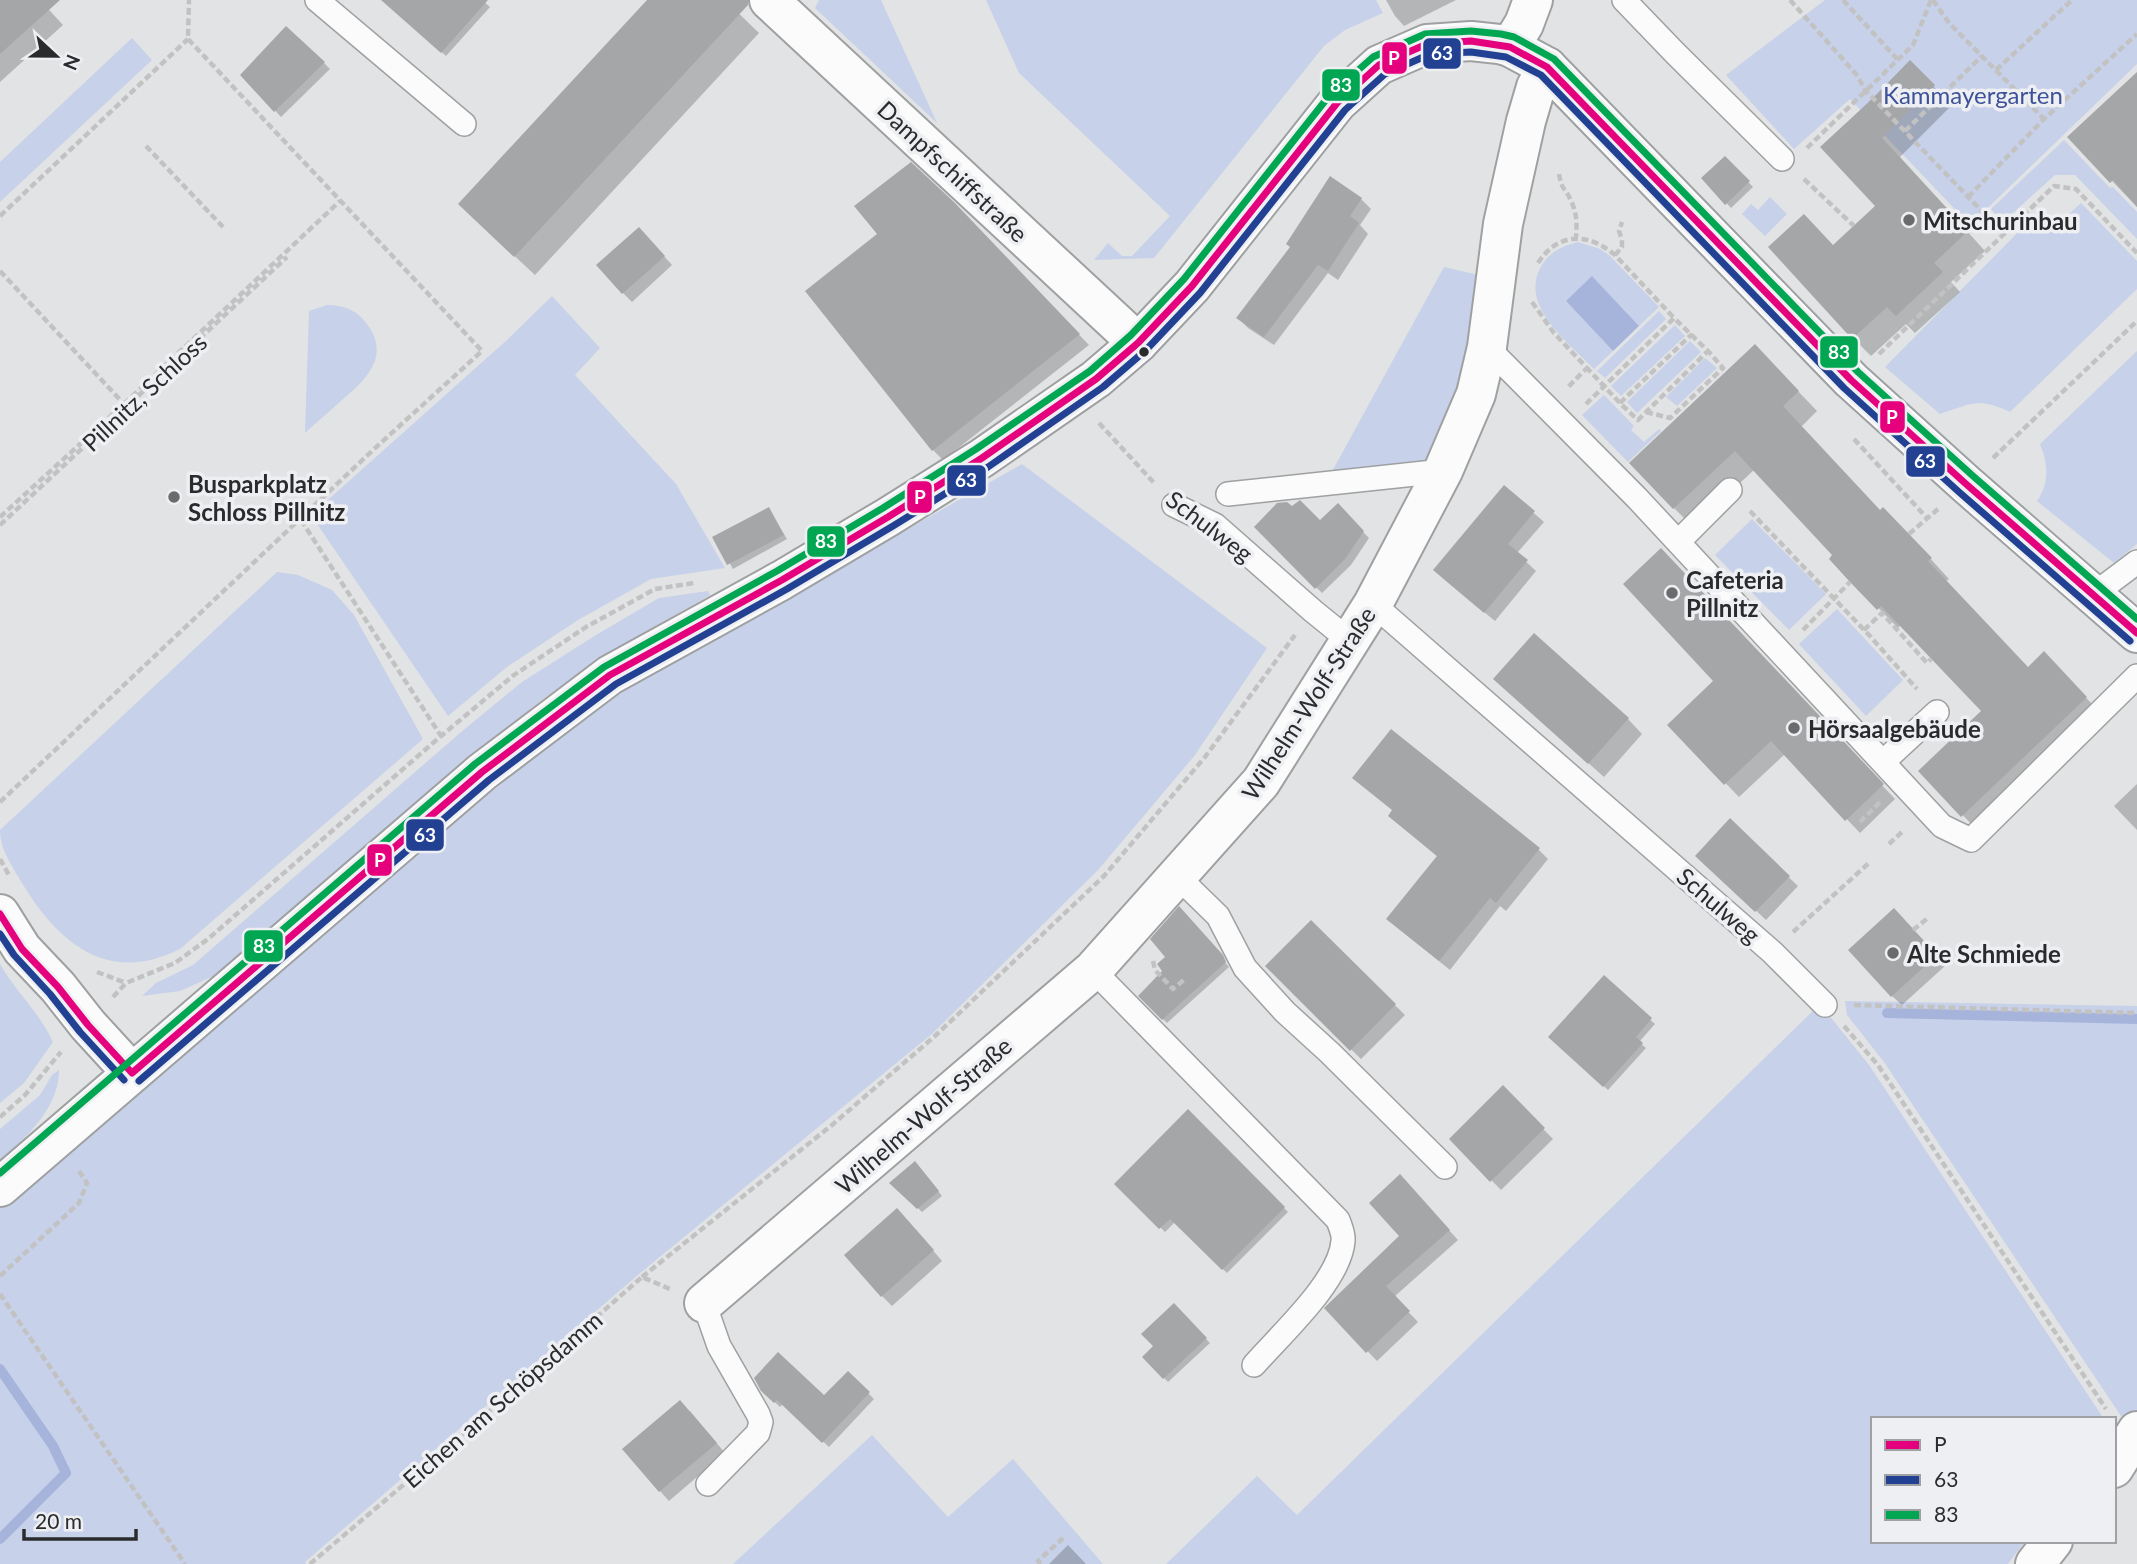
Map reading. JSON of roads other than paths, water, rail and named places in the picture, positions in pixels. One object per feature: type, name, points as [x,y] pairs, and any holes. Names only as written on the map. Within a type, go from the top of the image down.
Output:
[{"type":"main road","name":"Dampfschiffstraße","points":[[769,0],[1138,343]]},
{"type":"main road","points":[[1510,47],[1524,24],[1533,0]]},
{"type":"main road","points":[[0,1187],[482,772],[610,675],[782,580],[888,517],[1074,396],[1138,343],[1192,286],[1337,103],[1379,65],[1427,44],[1471,41],[1499,44],[1547,67],[1851,380],[2137,633]]},
{"type":"main road","name":"Wilhelm-Wolf-Straße","points":[[704,1303],[1093,970],[1261,782],[1373,604],[1443,471],[1476,394],[1486,347],[1503,224],[1526,121],[1536,87],[1547,67]]},
{"type":"main road","points":[[0,914],[22,949],[132,1073]]},
{"type":"main road","points":[[2116,1465],[2137,1432]]},
{"type":"main road","points":[[2035,1564],[2051,1543]]},
{"type":"lane","points":[[317,0],[464,124]]},
{"type":"lane","points":[[1624,0],[1786,162]]},
{"type":"lane","points":[[1486,347],[1637,498],[1942,826],[1971,840],[2137,677]]},
{"type":"lane","points":[[1228,494],[1443,471]]},
{"type":"lane","points":[[1678,542],[1730,490]]},
{"type":"lane","name":"Schulweg","points":[[1174,505],[1215,525],[1350,641]]},
{"type":"lane","points":[[2093,595],[2137,562]]},
{"type":"lane","name":"Schulweg","points":[[1373,604],[1772,951],[1825,1004]]},
{"type":"lane","points":[[1883,762],[1937,712]]},
{"type":"lane","points":[[1178,877],[1218,916],[1245,968],[1445,1167]]},
{"type":"lane","points":[[1093,970],[1338,1220],[1344,1238],[1339,1261],[1329,1279],[1254,1364]]},
{"type":"lane","points":[[704,1303],[719,1346],[761,1422],[758,1433],[708,1484]]},
{"type":"waterway","points":[[1887,1013],[2137,1019]]},
{"type":"waterway","points":[[0,1369],[53,1446],[66,1473],[0,1539]]},
{"type":"place","name":"Mitschurinbau","points":[[1909,220]]},
{"type":"place","name":"Busparkplatz Schloss Pillnitz","points":[[174,497]]},
{"type":"place","name":"Cafeteria Pillnitz","points":[[1672,593]]},
{"type":"place","name":"Hörsaalgebäude","points":[[1794,728]]},
{"type":"place","name":"Alte Schmiede","points":[[1893,953]]},
{"type":"park label","name":"Kammayergarten","points":[[1973,94]]}]
